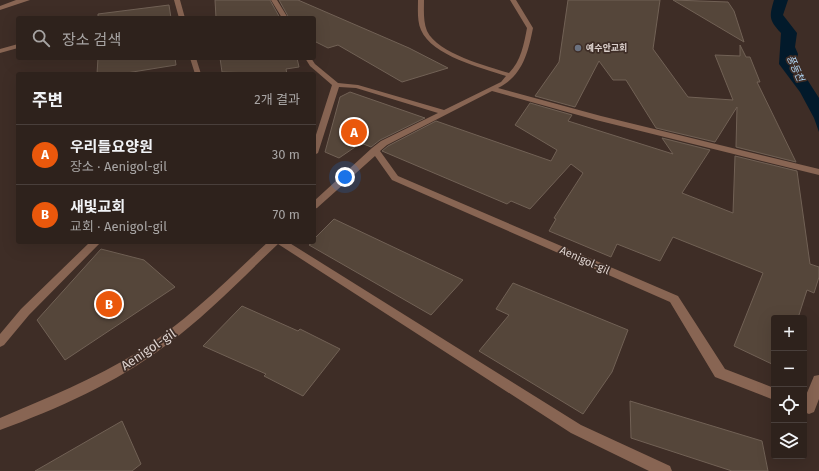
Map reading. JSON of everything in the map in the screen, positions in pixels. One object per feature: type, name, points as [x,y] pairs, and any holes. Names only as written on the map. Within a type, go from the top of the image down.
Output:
[{"type":"street","points":[[0,8],[18,1],[27,0]]},
{"type":"street","points":[[177,0],[181,16]]},
{"type":"street","points":[[274,0],[284,16]]},
{"type":"street","points":[[421,0],[421,15],[425,33],[431,40],[443,50],[465,60],[511,76]]},
{"type":"street","points":[[316,204],[375,150],[401,133],[492,89],[511,76],[516,70],[526,50],[530,28],[527,20],[513,0]]},
{"type":"street","points":[[0,51],[16,47]]},
{"type":"street","points":[[194,60],[197,72]]},
{"type":"street","points":[[309,60],[312,65],[336,85],[356,86],[444,112]]},
{"type":"street","points":[[316,147],[336,85]]},
{"type":"street","points":[[492,89],[598,118],[819,172]]},
{"type":"street","name":"Aenigol-gil","points":[[375,150],[395,178],[674,299],[720,373],[771,393]]},
{"type":"street","points":[[0,342],[25,312],[94,244]]},
{"type":"street","name":"Aenigol-gil","points":[[0,424],[40,407],[122,368],[143,355],[180,328],[272,244]]},
{"type":"street","points":[[284,244],[576,429],[666,471]]},
{"type":"street","points":[[807,407],[809,408],[819,380]]},
{"type":"water","name":"풍동천","points":[[774,0],[788,0],[783,15],[797,33],[795,47],[798,54],[796,62],[819,98],[819,132],[814,118],[800,92],[779,64],[781,33],[774,25],[771,18],[771,10]]},
{"type":"building","points":[[215,0],[270,0],[279,16],[216,16]]},
{"type":"building","points":[[279,0],[298,0],[409,48],[448,68],[402,82],[338,45],[328,48],[316,42],[316,16],[288,16]]},
{"type":"building","points":[[568,0],[660,0],[653,49],[688,97],[733,100],[715,55],[740,56],[740,45],[746,57],[750,57],[760,82],[757,82],[796,162],[736,147],[737,107],[715,142],[656,128],[626,80],[613,80],[599,61],[575,107],[535,96],[559,62]]},
{"type":"building","points":[[673,0],[728,2],[734,11],[744,42]]},
{"type":"building","points":[[169,5],[171,16],[98,16],[98,14]]},
{"type":"building","points":[[98,60],[175,60],[176,65],[132,72],[97,72]]},
{"type":"building","points":[[220,60],[297,60],[299,67],[286,69],[287,72],[222,72]]},
{"type":"building","points":[[350,92],[425,118],[380,140],[371,147],[361,143],[339,158],[325,152],[340,97]]},
{"type":"building","points":[[530,103],[572,115],[568,121],[673,154],[662,138],[710,150],[682,193],[733,213],[735,156],[797,171],[810,264],[819,267],[819,277],[814,293],[807,290],[799,315],[771,315],[771,364],[734,346],[763,273],[673,237],[660,261],[617,244],[611,257],[549,231],[556,219],[554,218],[583,173],[571,164],[530,209],[511,201],[507,204],[382,151],[388,146],[436,121],[551,161],[557,150],[515,125]]},
{"type":"building","points":[[334,219],[463,280],[431,315],[309,245],[316,244],[316,237]]},
{"type":"building","points":[[101,249],[144,260],[175,287],[65,360],[37,320]]},
{"type":"building","points":[[513,283],[628,330],[612,372],[583,414],[479,351],[509,315],[496,309]]},
{"type":"building","points":[[242,306],[298,331],[300,329],[340,349],[303,396],[264,376],[266,374],[203,346]]},
{"type":"building","points":[[630,401],[762,441],[768,471],[732,471],[631,438]]},
{"type":"building","points":[[122,421],[141,464],[132,471],[35,471]]},
{"type":"place","name":"예수안교회","points":[[578,48]]},
{"type":"place","name":"우리들요양원","points":[[354,132]]},
{"type":"place","name":"새빛교회","points":[[109,304]]}]
